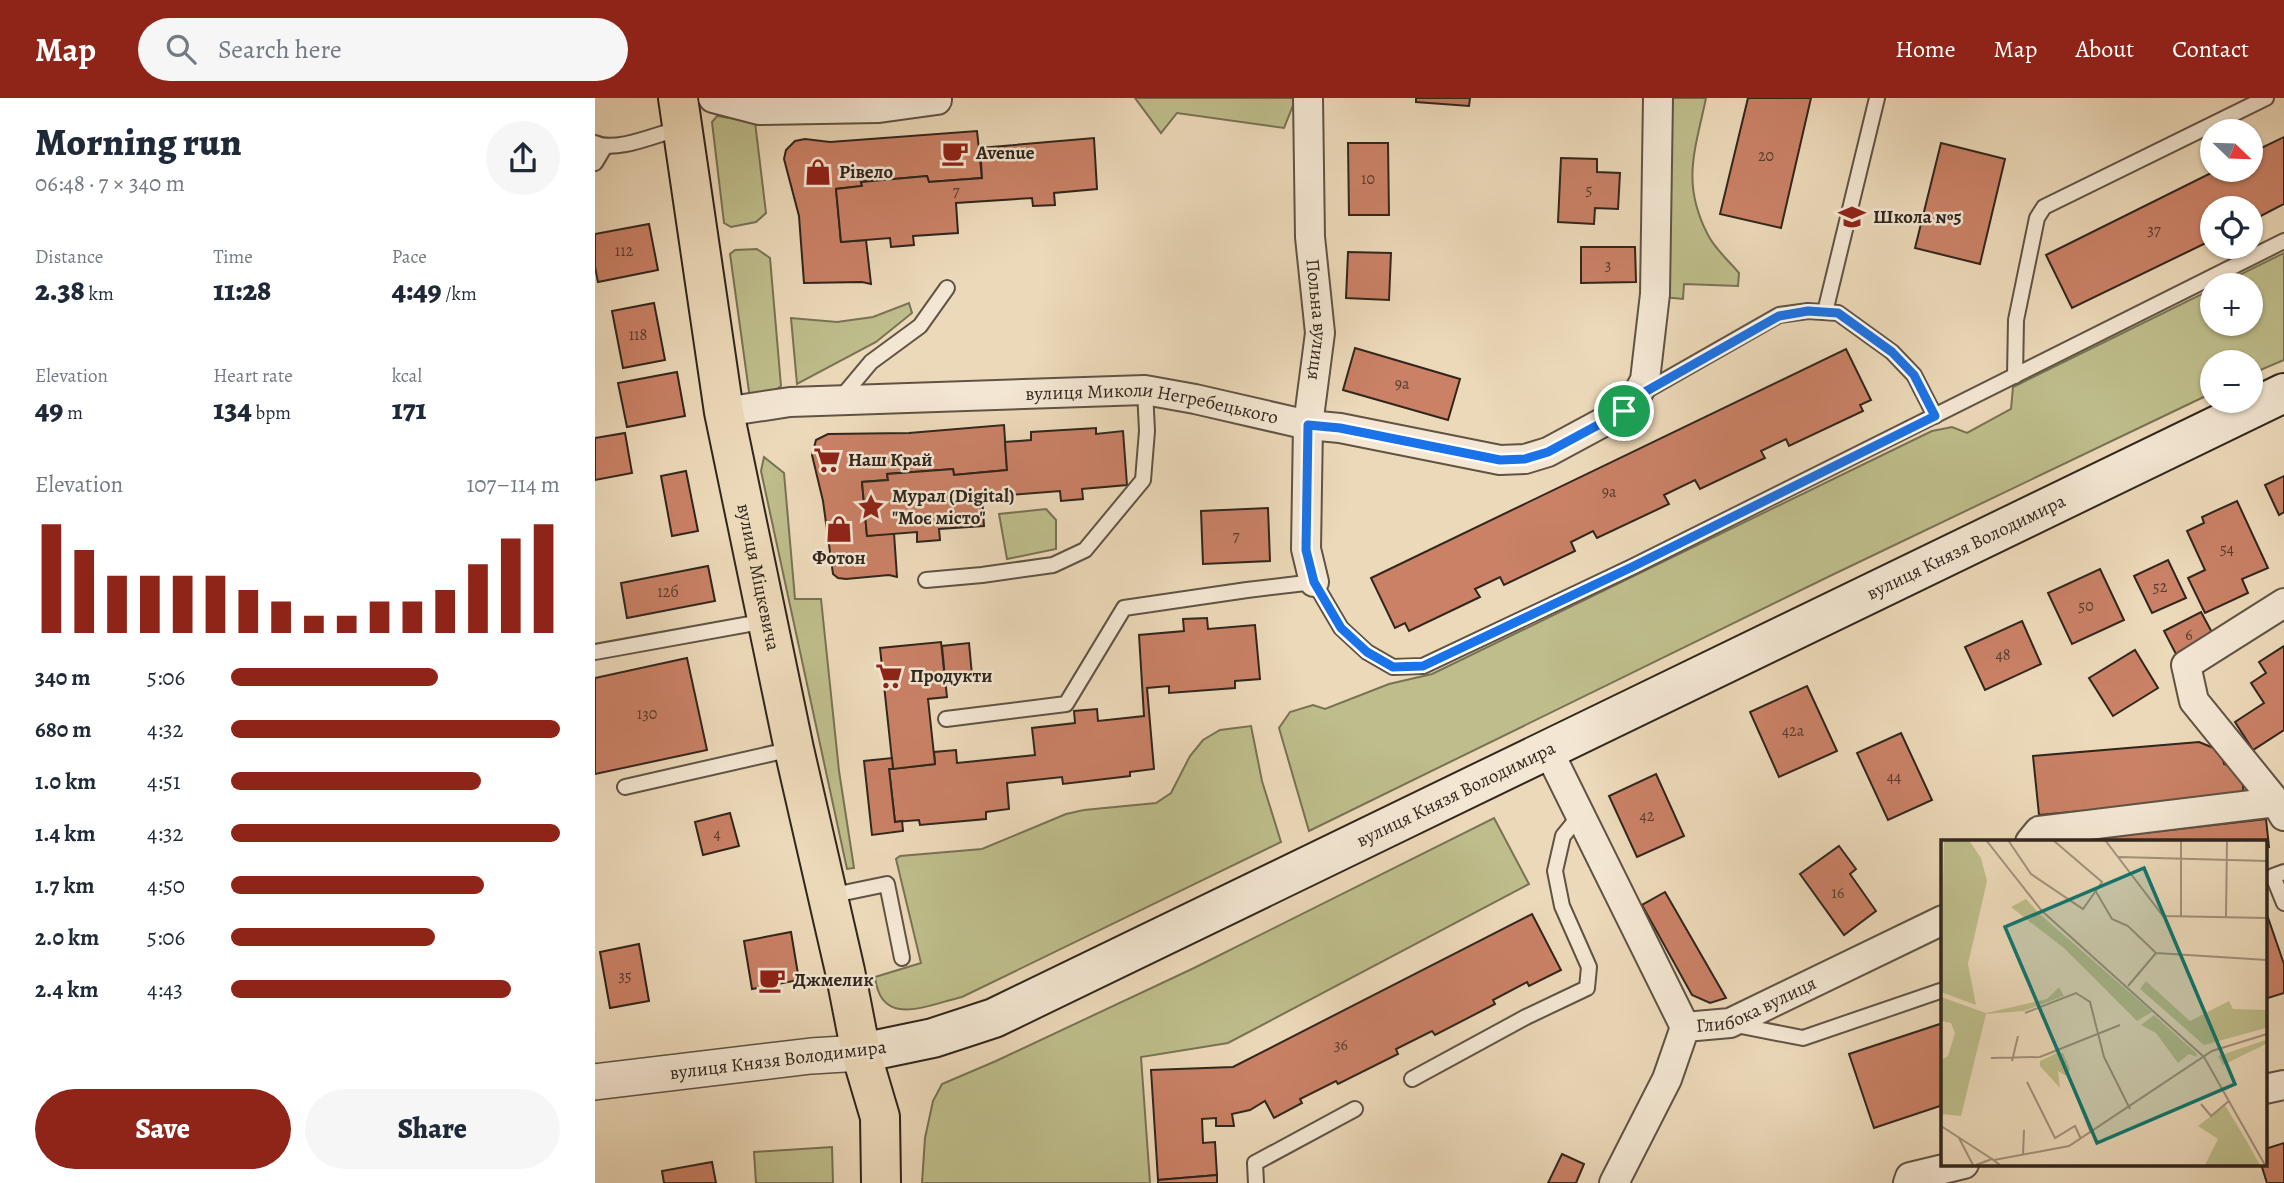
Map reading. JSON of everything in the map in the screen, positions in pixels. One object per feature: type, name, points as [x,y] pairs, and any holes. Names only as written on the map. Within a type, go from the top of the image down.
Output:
[{"type":"main road","name":"вулиця Міцкевича","points":[[680,113],[724,412],[861,1053],[880,1117],[881,1183]]},
{"type":"main road","name":"вулиця Князя Володимира","points":[[861,1053],[933,1038],[994,1018],[2284,393]]},
{"type":"street","points":[[713,98],[759,110],[879,108],[937,100]]},
{"type":"street","name":"Польна вулиця","points":[[1308,98],[1310,237],[1319,333],[1308,425],[1306,550],[1314,582]]},
{"type":"street","points":[[1636,397],[1645,380],[1655,294],[1658,98]]},
{"type":"street","name":"вулиця Миколи Негребецького","points":[[724,412],[790,402],[1145,390],[1308,425],[1340,428],[1500,460],[1525,459],[1548,452],[1624,411],[1636,397]]},
{"type":"street","points":[[2280,809],[2194,701],[2186,665],[2284,603]]},
{"type":"street","points":[[1548,750],[1685,1027]]},
{"type":"street","points":[[2032,840],[2039,831],[2280,809]]},
{"type":"street","name":"Глибока вулиця","points":[[1614,1183],[1667,1079],[1685,1027],[1730,1023],[1941,921]]},
{"type":"street","name":"вулиця Князя Володимира","points":[[595,1082],[811,1056],[861,1053]]},
{"type":"street","points":[[1908,1183],[1910,1177],[1956,1166]]},
{"type":"lane","points":[[1825,312],[1877,98]]},
{"type":"lane","points":[[2015,376],[2016,320],[2037,218],[2044,207],[2266,98]]},
{"type":"lane","points":[[595,163],[600,146],[624,145],[680,113]]},
{"type":"lane","points":[[946,719],[1066,704],[1124,608],[1314,582],[1341,628],[1367,652],[1393,667],[1423,666],[1632,567],[2284,241]]},
{"type":"lane","points":[[839,400],[871,362],[920,326],[947,288]]},
{"type":"lane","points":[[1636,397],[1779,316],[1808,311],[1825,312],[1838,313],[1892,352],[1914,375],[1935,416]]},
{"type":"lane","points":[[926,580],[1053,565],[1085,550],[1143,480],[1147,431],[1145,390]]},
{"type":"lane","points":[[595,652],[767,621]]},
{"type":"lane","points":[[625,787],[794,749]]},
{"type":"lane","points":[[1412,1079],[1526,1017],[1587,988],[1589,967],[1562,906],[1555,872],[1563,836],[1580,815]]},
{"type":"lane","points":[[2284,872],[2273,876],[2284,903]]},
{"type":"lane","points":[[828,896],[887,884],[902,958]]},
{"type":"lane","points":[[1730,1023],[1803,1038],[1941,991]]},
{"type":"lane","points":[[1256,1183],[1255,1163],[1355,1109]]},
{"type":"shaded area","points":[[1135,98],[1296,98],[1284,128],[1177,113],[1161,133]]},
{"type":"shaded area","points":[[1666,98],[1706,98],[1693,167],[1695,199],[1711,240],[1739,273],[1738,286],[1684,284],[1683,299],[1663,297]]},
{"type":"shaded area","points":[[717,116],[755,122],[766,213],[756,222],[731,227],[724,223],[712,122]]},
{"type":"shaded area","points":[[757,249],[770,258],[781,386],[770,394],[750,399],[730,254],[735,250]]},
{"type":"shaded area","points":[[2284,253],[2284,360],[2263,369],[2263,350],[2200,350],[2200,399],[1309,831],[1279,728],[1290,712],[1313,705],[1325,709],[1389,684],[1432,674],[1932,431],[1952,427],[1967,433],[2011,409],[2013,387],[2200,295],[2200,336],[2263,336],[2263,273],[2243,273]]},
{"type":"shaded area","points":[[909,303],[912,313],[876,342],[797,384],[791,318],[837,322],[873,317]]},
{"type":"shaded area","points":[[764,457],[784,473],[795,599],[821,599],[839,771],[854,868],[847,869],[761,471]]},
{"type":"shaded area","points":[[1046,509],[1056,520],[1056,549],[1007,559],[999,514]]},
{"type":"shaded area","points":[[1251,726],[1262,781],[1281,842],[962,997],[908,1010],[886,1003],[879,993],[875,977],[921,963],[896,859],[900,856],[982,849],[1066,814],[1156,803],[1171,793],[1190,756],[1203,740],[1220,730]]},
{"type":"shaded area","points":[[1494,818],[1529,884],[1228,1043],[1141,1057],[1150,1183],[922,1183],[925,1138],[933,1101],[942,1084],[1194,968]]},
{"type":"shaded area","points":[[832,1147],[833,1183],[756,1183],[754,1152]]},
{"type":"building","points":[[1416,98],[1470,98],[1469,106],[1416,102]]},
{"type":"building","points":[[1748,98],[1811,98],[1781,228],[1720,214]]},
{"type":"building","points":[[977,131],[982,178],[929,182],[927,176],[861,182],[862,186],[836,189],[841,242],[866,240],[871,284],[804,283],[799,216],[784,159],[786,150],[795,141],[805,139],[830,142]]},
{"type":"building","points":[[2284,137],[2284,204],[2263,215],[2263,196],[2200,196],[2200,246],[2072,308],[2046,255],[2200,178],[2200,182],[2263,182],[2263,147]]},
{"type":"building","points":[[1094,138],[1097,189],[1054,193],[1055,205],[1033,206],[1032,198],[956,203],[958,233],[913,236],[914,245],[891,247],[890,238],[841,242],[836,189],[862,186],[861,182],[927,176],[929,182],[982,178],[980,148]]},
{"type":"building","points":[[1348,143],[1388,143],[1389,215],[1349,215]]},
{"type":"building","points":[[1941,143],[2005,159],[1980,264],[1915,248]]},
{"type":"building","points":[[1561,158],[1597,159],[1597,172],[1620,173],[1618,209],[1595,208],[1594,224],[1558,222]]},
{"type":"building","points":[[649,224],[658,270],[598,282],[595,234]]},
{"type":"building","points":[[1581,247],[1635,247],[1636,282],[1581,283]]},
{"type":"building","points":[[1348,252],[1391,253],[1389,300],[1346,298]]},
{"type":"building","points":[[654,303],[665,360],[623,368],[612,311]]},
{"type":"building","points":[[1355,348],[1460,379],[1448,420],[1343,390]]},
{"type":"building","points":[[1846,349],[1871,400],[1860,405],[1863,411],[1789,446],[1786,439],[1761,451],[1765,458],[1700,489],[1695,480],[1664,495],[1669,504],[1597,538],[1593,531],[1571,542],[1575,551],[1504,585],[1500,577],[1475,589],[1480,597],[1409,631],[1405,623],[1395,628],[1371,578]]},
{"type":"building","points":[[677,372],[685,416],[627,427],[618,383]]},
{"type":"building","points":[[1004,425],[1007,470],[954,475],[953,469],[887,474],[888,480],[862,482],[867,536],[894,533],[897,577],[889,575],[846,579],[833,574],[823,501],[812,455],[816,440],[828,434],[909,433]]},
{"type":"building","points":[[1096,428],[1096,434],[1123,431],[1127,485],[1082,489],[1083,499],[1061,501],[1060,491],[982,497],[984,526],[939,529],[940,540],[917,542],[917,532],[867,536],[862,482],[888,480],[887,474],[953,469],[954,475],[1007,470],[1005,442],[1031,440],[1031,432]]},
{"type":"building","points":[[625,433],[632,473],[595,480],[595,438]]},
{"type":"building","points":[[686,471],[698,531],[672,536],[661,476]]},
{"type":"building","points":[[2284,476],[2284,512],[2279,515],[2265,485]]},
{"type":"building","points":[[2237,501],[2268,568],[2242,579],[2248,593],[2205,613],[2188,578],[2205,570],[2187,531],[2204,523],[2202,517]]},
{"type":"building","points":[[1268,508],[1270,561],[1203,564],[1201,511]]},
{"type":"building","points":[[2168,560],[2186,598],[2152,613],[2134,576]]},
{"type":"building","points":[[708,566],[715,601],[627,618],[621,583]]},
{"type":"building","points":[[2100,569],[2124,620],[2072,644],[2048,593]]},
{"type":"building","points":[[2201,612],[2215,638],[2178,658],[2164,631]]},
{"type":"building","points":[[1207,618],[1208,629],[1255,625],[1260,679],[1235,681],[1235,688],[1169,693],[1169,686],[1147,688],[1154,769],[1130,772],[1130,776],[1063,784],[1062,777],[1007,783],[1009,809],[986,812],[986,819],[920,825],[919,820],[895,822],[889,769],[935,764],[934,752],[956,750],[957,763],[1035,755],[1032,728],[1075,723],[1074,711],[1097,709],[1098,721],[1144,716],[1139,635],[1184,631],[1183,619]]},
{"type":"building","points":[[2022,621],[2041,664],[1985,690],[1965,647]]},
{"type":"building","points":[[941,642],[947,697],[928,699],[935,764],[893,769],[880,648]]},
{"type":"building","points":[[969,643],[972,675],[945,678],[942,646]]},
{"type":"building","points":[[2284,646],[2284,730],[2253,750],[2235,722],[2264,703],[2251,683],[2266,673],[2259,662]]},
{"type":"building","points":[[2135,650],[2158,688],[2113,716],[2089,678]]},
{"type":"building","points":[[687,658],[707,750],[595,774],[595,678]]},
{"type":"building","points":[[1807,686],[1837,751],[1779,777],[1750,712]]},
{"type":"building","points":[[1901,733],[1932,800],[1888,820],[1857,753]]},
{"type":"building","points":[[2199,742],[2221,751],[2224,764],[2241,769],[2244,796],[2039,815],[2033,756]]},
{"type":"building","points":[[892,758],[893,769],[889,769],[895,822],[902,821],[903,831],[872,835],[864,761]]},
{"type":"building","points":[[1656,774],[1684,836],[1637,857],[1609,796]]},
{"type":"building","points":[[730,813],[739,846],[703,855],[695,822]]},
{"type":"building","points":[[2266,819],[2269,847],[2267,840],[2082,840]]},
{"type":"building","points":[[1839,846],[1856,869],[1850,874],[1876,911],[1844,935],[1800,874]]},
{"type":"building","points":[[1665,892],[1726,998],[1710,1003],[1692,995],[1642,905]]},
{"type":"building","points":[[1532,914],[1561,970],[1529,986],[1527,982],[1493,1000],[1495,1004],[1435,1035],[1432,1031],[1396,1049],[1398,1054],[1338,1084],[1336,1081],[1300,1099],[1302,1103],[1274,1118],[1265,1101],[1250,1110],[1232,1114],[1234,1126],[1216,1126],[1216,1118],[1202,1119],[1203,1143],[1215,1142],[1217,1175],[1158,1180],[1151,1070],[1233,1067]]},
{"type":"building","points":[[2267,915],[2284,964],[2284,993],[2267,998]]},
{"type":"building","points":[[791,932],[799,980],[752,989],[744,941]]},
{"type":"building","points":[[639,944],[649,1001],[610,1008],[600,952]]},
{"type":"building","points":[[1941,1024],[1941,1106],[1874,1128],[1849,1054]]},
{"type":"building","points":[[2284,1143],[2284,1183],[2267,1183],[2262,1166],[2267,1166],[2267,1148]]},
{"type":"building","points":[[1562,1154],[1584,1164],[1576,1183],[1548,1183]]},
{"type":"building","points":[[712,1162],[716,1183],[664,1183],[662,1171]]},
{"type":"building","points":[[1217,1175],[1217,1183],[1158,1183],[1158,1180]]},
{"type":"place","name":"Avenue","points":[[955,153]]},
{"type":"place","name":"Рівело","points":[[818,172]]},
{"type":"place","name":"Школа №5","points":[[1852,217]]},
{"type":"place","name":"Наш Край","points":[[827,460]]},
{"type":"place","name":"Мурал (Digital) \"Моє місто\"","points":[[871,507]]},
{"type":"place","name":"Фотон","points":[[839,529]]},
{"type":"place","name":"Продукти","points":[[889,676]]},
{"type":"place","name":"Джмелик","points":[[772,980]]},
{"type":"route","points":[[1808,311],[1838,313],[1892,352],[1914,375],[1935,416],[1632,567],[1423,666],[1393,667],[1367,652],[1341,628],[1314,582],[1306,550],[1308,425],[1340,428],[1500,460],[1525,459],[1548,452],[1624,411],[1636,397],[1779,316],[1808,311]]}]
